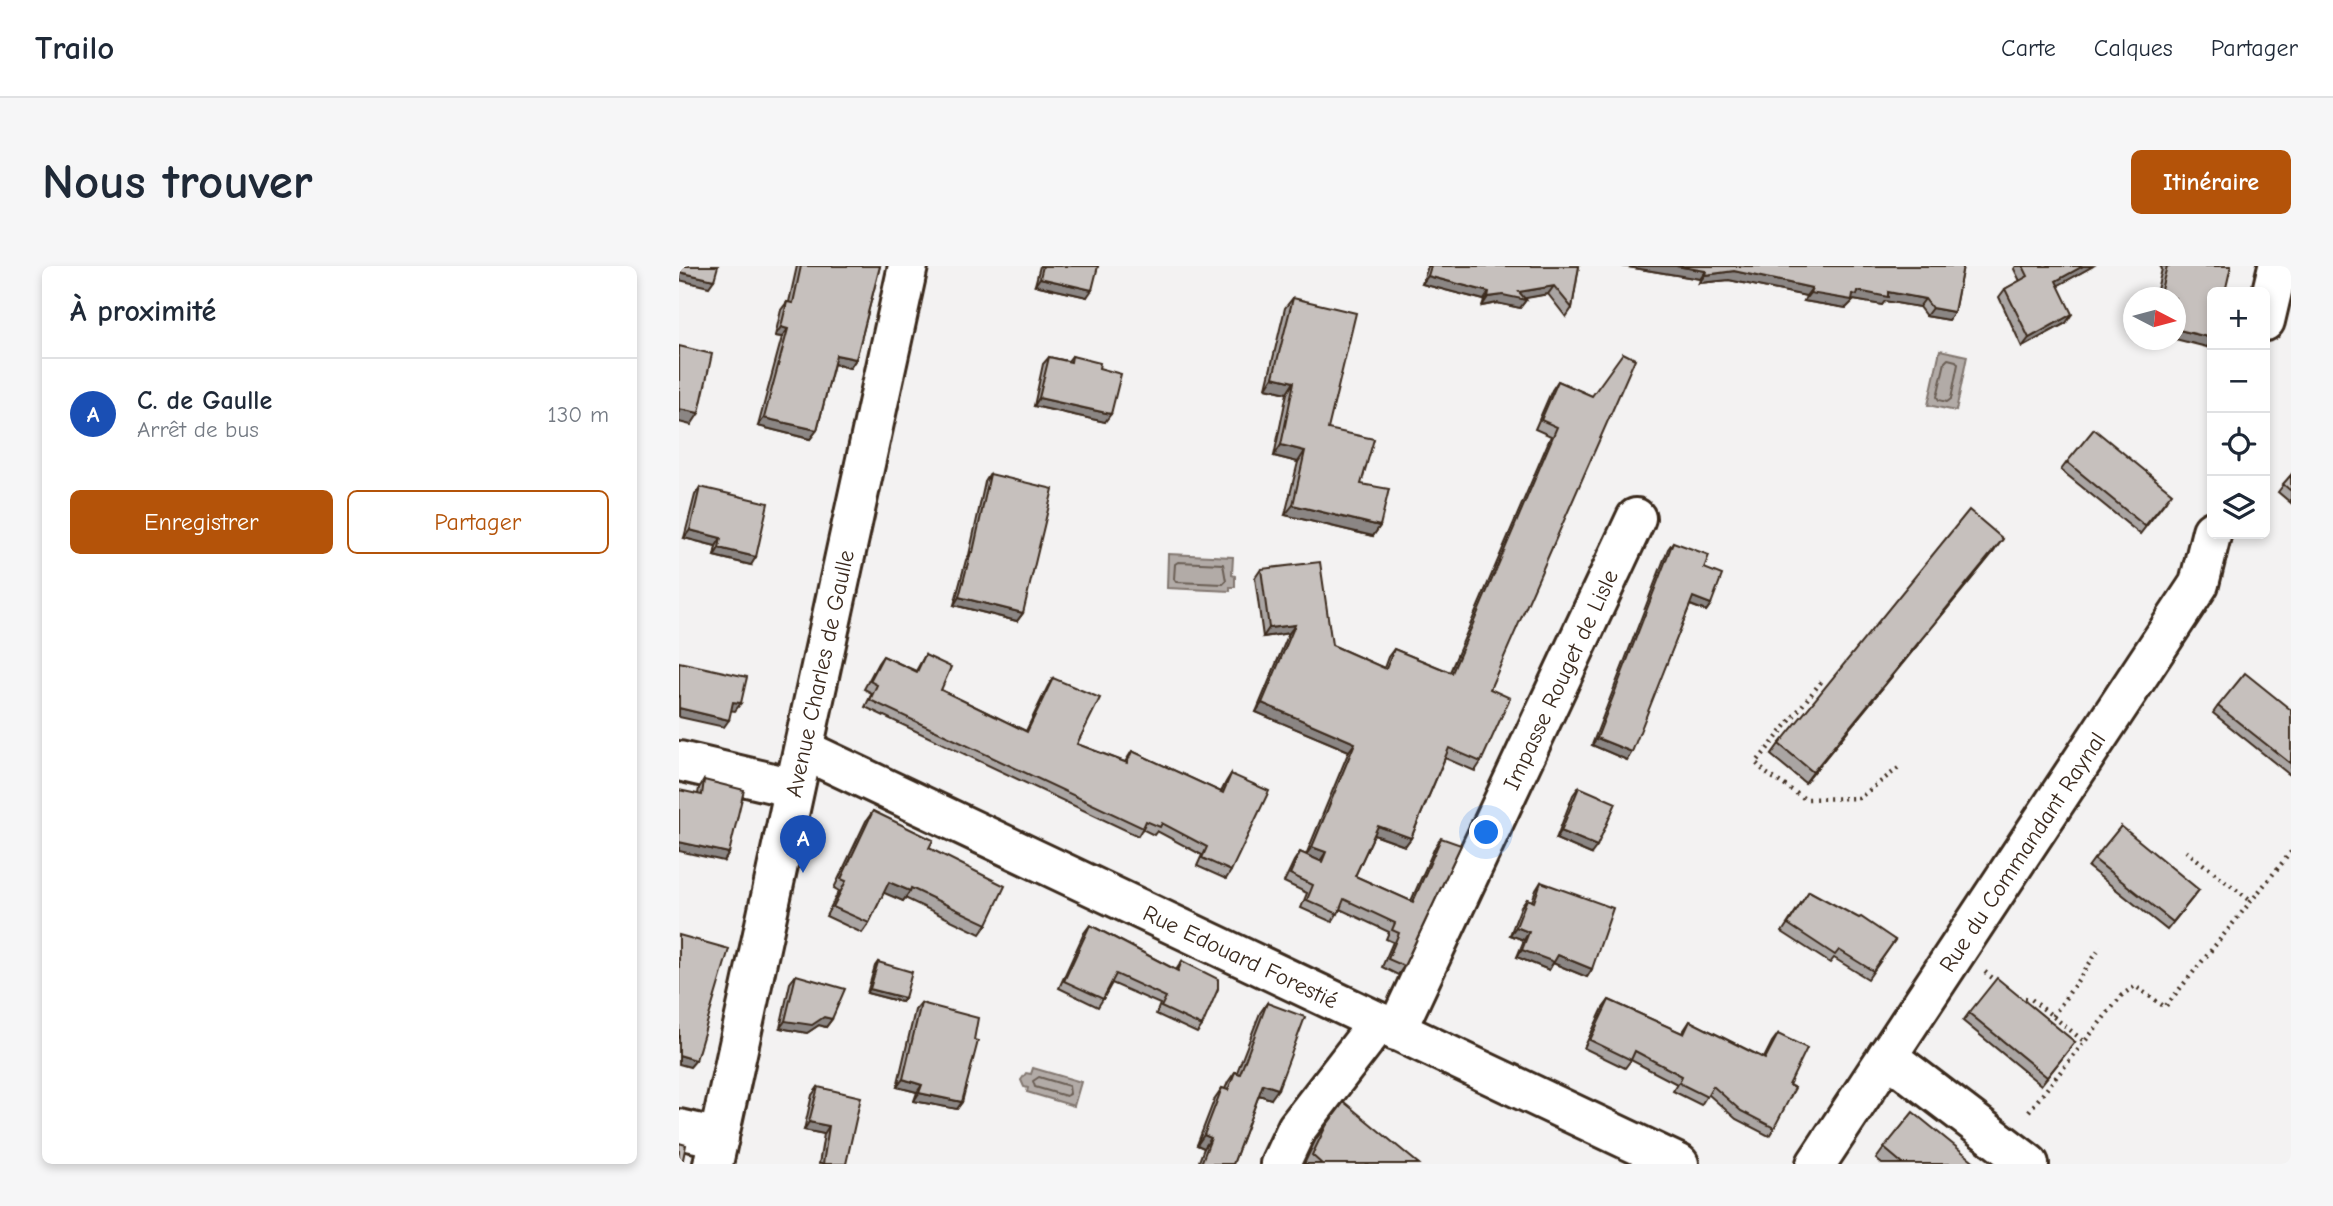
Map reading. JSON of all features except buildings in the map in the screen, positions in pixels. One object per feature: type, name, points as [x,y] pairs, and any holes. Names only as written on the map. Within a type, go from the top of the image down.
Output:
[{"type":"street","name":"Avenue Charles de Gaulle","points":[[716,1151],[908,266]]},
{"type":"street","points":[[2270,300],[2278,266]]},
{"type":"street","name":"Impasse Rouget de Lisle","points":[[1280,1164],[1297,1128],[1388,1027],[1636,518]]},
{"type":"street","name":"Rue du Commandant Raynal","points":[[1816,1164],[2199,584],[2210,539]]},
{"type":"street","name":"Rue Edouard Forestié","points":[[804,750],[1679,1164]]},
{"type":"street","points":[[679,761],[794,788]]},
{"type":"street","points":[[1887,1056],[2029,1164]]},
{"type":"street","points":[[679,1129],[716,1151]]},
{"type":"path","points":[[1821,682],[1756,762],[1761,768],[1805,799],[1859,798],[1900,767]]},
{"type":"path","points":[[2186,851],[2251,901]]},
{"type":"path","points":[[2029,1111],[2122,995],[2135,986],[2165,1007],[2291,852]]},
{"type":"path","points":[[2053,1016],[2101,947]]},
{"type":"path","points":[[1957,949],[2017,997],[2031,999],[2085,1042]]},
{"type":"water","points":[[1940,350],[1967,356],[1956,411],[1928,405]]},
{"type":"water","points":[[1168,554],[1233,557],[1232,575],[1235,576],[1235,587],[1230,587],[1230,591],[1167,588]]},
{"type":"water","points":[[1033,1068],[1081,1082],[1074,1106],[1027,1092],[1028,1088],[1024,1087],[1021,1080],[1026,1073],[1031,1074]]},
{"type":"place","name":"C. de Gaulle","points":[[803,873]]}]
